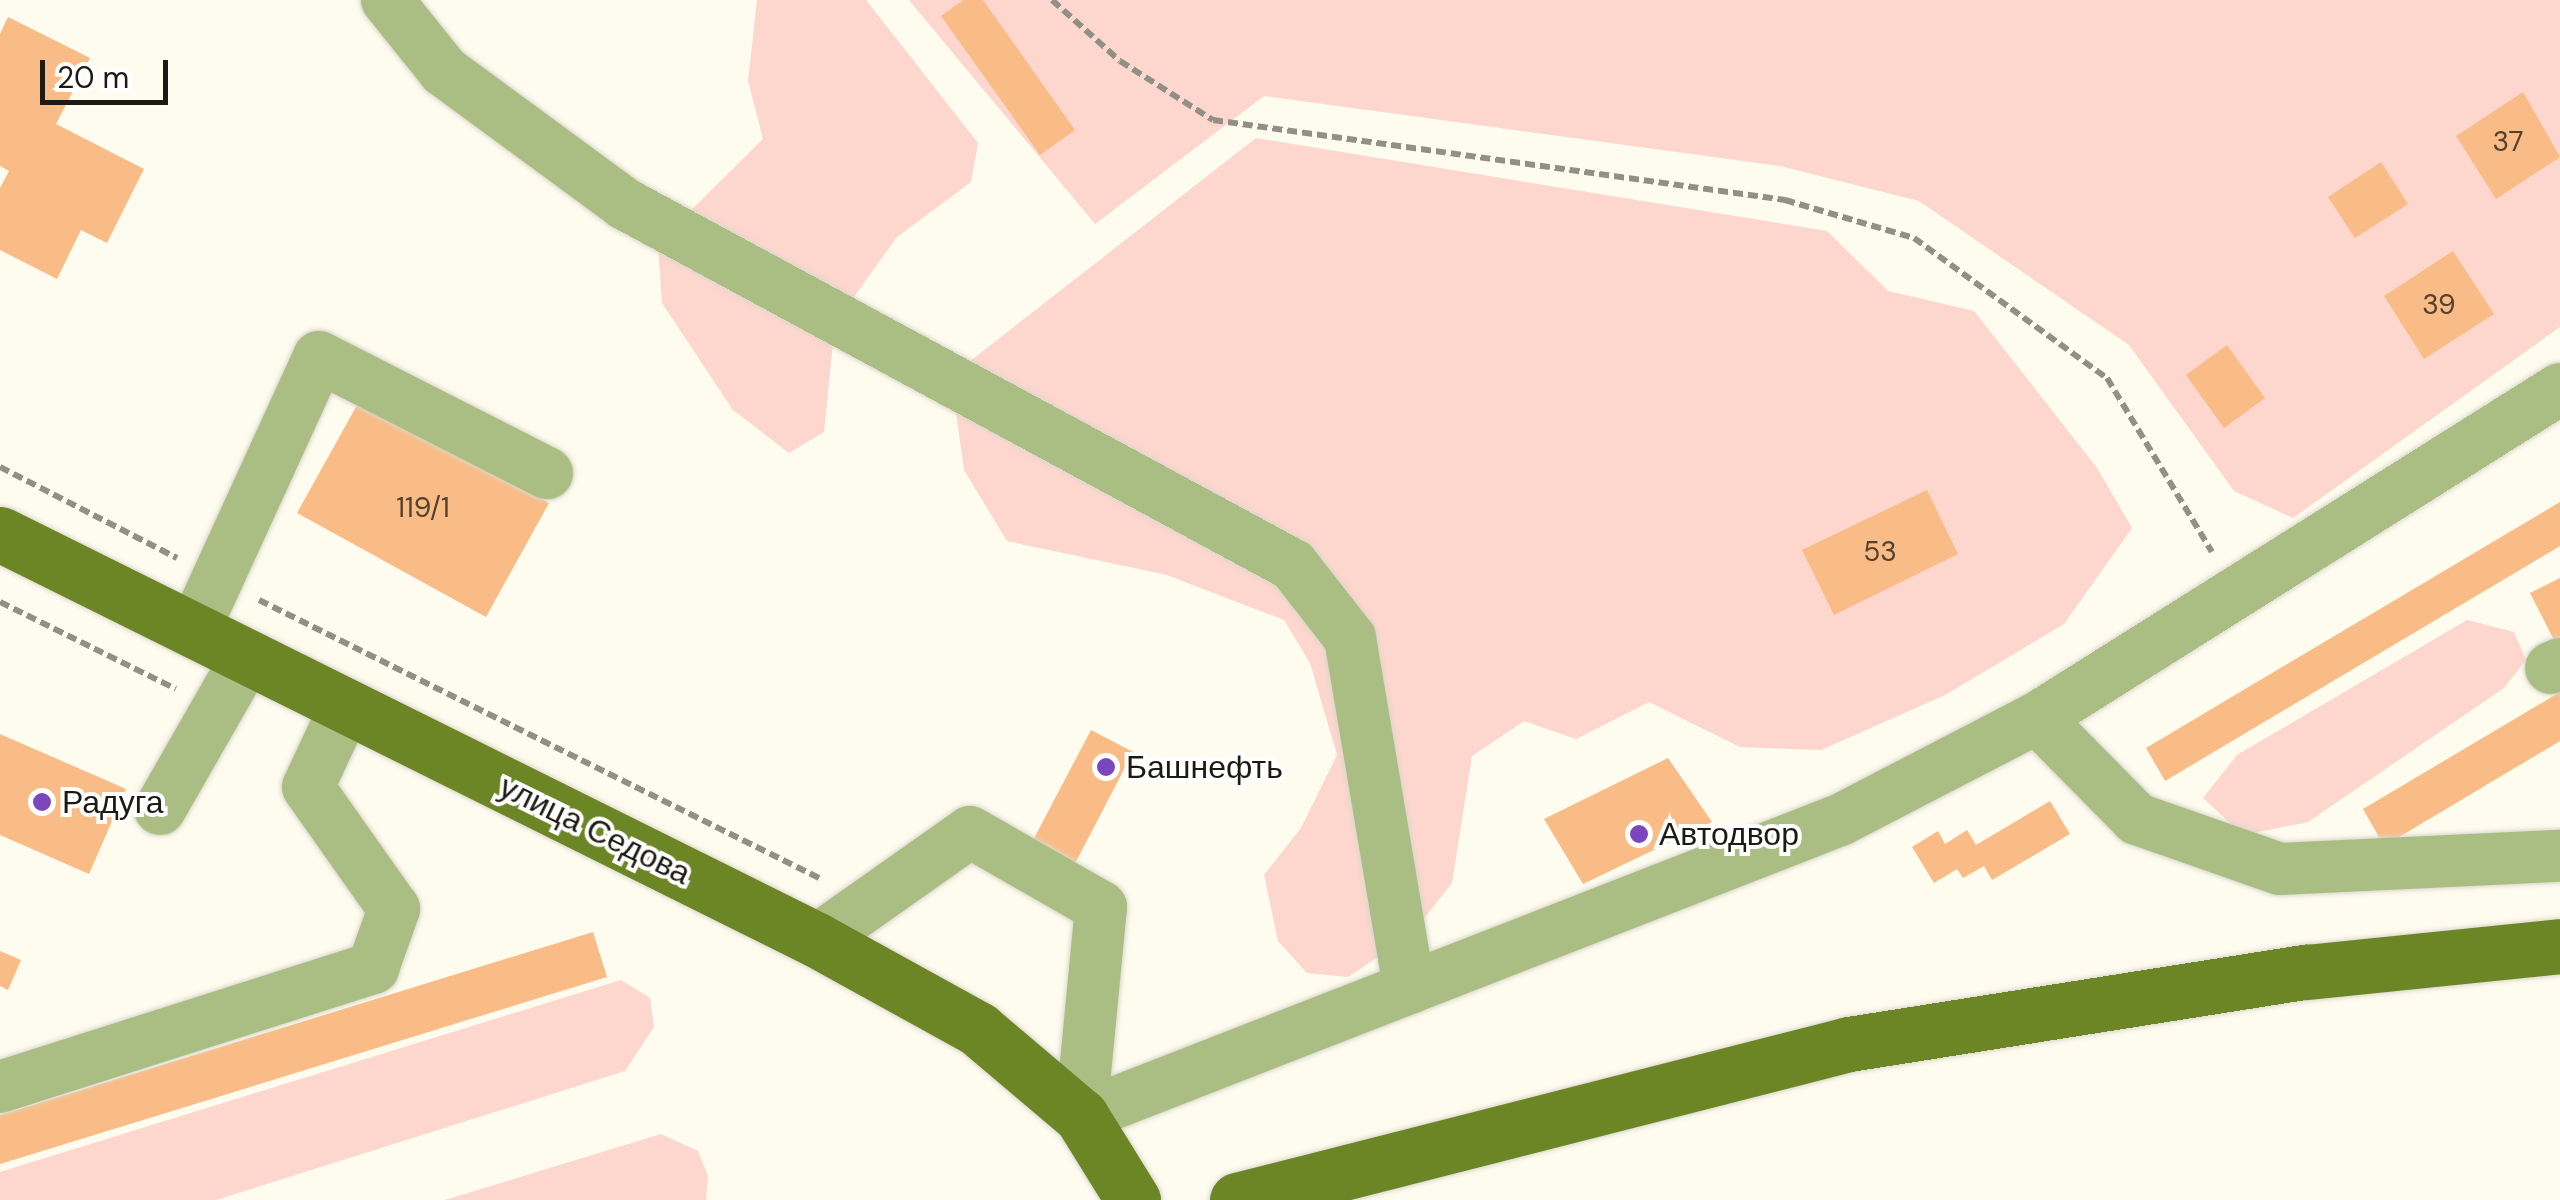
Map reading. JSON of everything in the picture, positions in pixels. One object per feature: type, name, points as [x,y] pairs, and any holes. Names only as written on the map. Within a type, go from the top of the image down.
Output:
[{"type":"main road","name":"улица Седова","points":[[0,534],[817,940],[978,1029],[1080,1116],[1132,1200]]},
{"type":"main road","points":[[1237,1200],[1849,1044],[2306,972],[2560,946]]},
{"type":"street","points":[[387,0],[444,71],[625,204],[1293,565],[1350,638],[1409,988]]},
{"type":"street","points":[[194,630],[318,357],[547,473]]},
{"type":"street","points":[[817,940],[970,832],[1101,906],[1080,1116],[1840,820],[2037,718],[2238,596],[2560,389]]},
{"type":"street","points":[[160,809],[246,656]]},
{"type":"street","points":[[0,1086],[373,968],[394,910],[308,787],[346,706]]},
{"type":"street","points":[[2037,718],[2137,819],[2280,869],[2560,856]]},
{"type":"path","points":[[1052,0],[1120,61],[1212,120],[1785,200],[1914,238],[2107,378],[2238,596]]},
{"type":"path","points":[[0,467],[817,878],[884,893]]},
{"type":"path","points":[[0,602],[217,709]]},
{"type":"shaded area","points":[[757,0],[866,0],[978,143],[971,182],[897,237],[835,323],[824,432],[789,453],[733,410],[662,303],[658,243],[763,139],[748,81]]},
{"type":"shaded area","points":[[909,0],[2560,0],[2560,327],[2293,518],[2234,491],[2129,345],[1919,201],[1780,166],[1264,96],[1095,224]]},
{"type":"shaded area","points":[[1256,138],[1827,231],[1888,291],[1974,311],[2097,468],[2132,528],[2064,624],[1945,695],[1821,750],[1740,747],[1649,702],[1576,739],[1524,721],[1472,756],[1452,883],[1412,934],[1348,977],[1307,973],[1278,941],[1264,875],[1301,828],[1337,755],[1310,663],[1284,620],[1167,575],[1007,541],[964,470],[951,376]]},
{"type":"shaded area","points":[[2467,620],[2514,632],[2526,660],[2504,688],[2308,822],[2243,835],[2203,798],[2237,755]]},
{"type":"shaded area","points":[[621,980],[650,998],[654,1027],[625,1071],[216,1200],[0,1200],[0,1172]]},
{"type":"shaded area","points":[[661,1134],[698,1151],[708,1176],[706,1200],[445,1200]]},
{"type":"building","points":[[963,0],[983,0],[1075,130],[1040,155],[941,16]]},
{"type":"building","points":[[8,17],[90,58],[56,124],[144,169],[107,243],[81,230],[57,279],[0,250],[0,188],[9,171],[0,166],[0,34]]},
{"type":"building","points":[[2523,92],[2560,157],[2496,199],[2456,136]]},
{"type":"building","points":[[2381,162],[2408,204],[2355,238],[2328,197]]},
{"type":"building","points":[[2453,251],[2494,314],[2424,359],[2384,296]]},
{"type":"building","points":[[2227,345],[2265,398],[2224,428],[2186,375]]},
{"type":"building","points":[[361,398],[549,503],[486,617],[297,513]]},
{"type":"building","points":[[1927,490],[1958,554],[1834,615],[1802,550]]},
{"type":"building","points":[[2560,502],[2560,546],[2165,781],[2146,748]]},
{"type":"building","points":[[2560,578],[2560,637],[2554,640],[2530,593]]},
{"type":"building","points":[[2560,692],[2560,741],[2384,846],[2363,809]]},
{"type":"building","points":[[1091,730],[1133,752],[1053,906],[1010,884]]},
{"type":"building","points":[[0,734],[126,789],[89,874],[0,835]]},
{"type":"building","points":[[1668,758],[1712,822],[1583,884],[1544,819]]},
{"type":"building","points":[[2050,801],[2070,834],[1992,880],[1984,866],[1963,878],[1957,869],[1934,883],[1912,847],[1938,831],[1945,844],[1967,830],[1976,845]]},
{"type":"building","points":[[593,932],[607,977],[0,1164],[0,1115]]},
{"type":"building","points":[[0,951],[21,960],[8,990],[0,986]]},
{"type":"place","name":"Башнефть","points":[[1106,767]]},
{"type":"place","name":"Радуга","points":[[42,802]]},
{"type":"place","name":"Автодвор","points":[[1639,834]]}]
